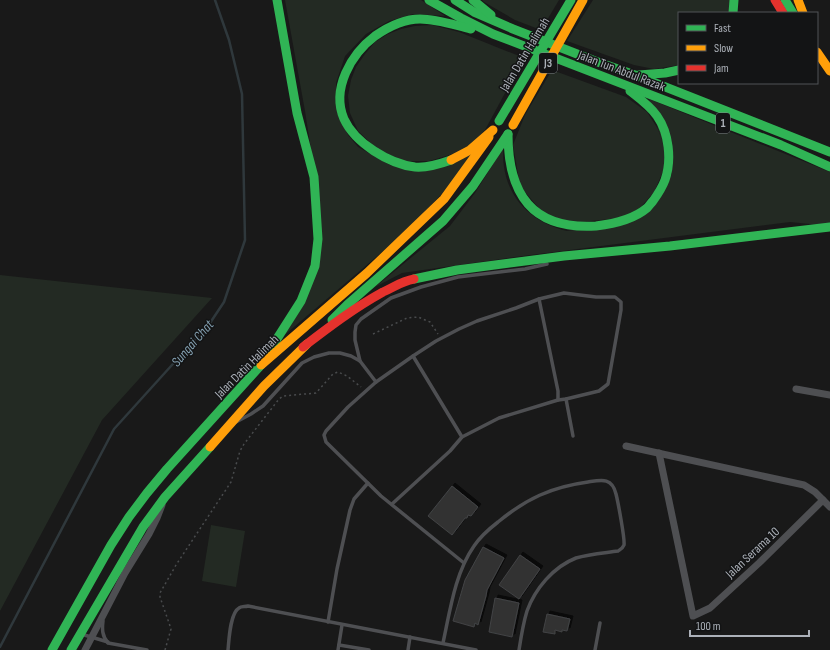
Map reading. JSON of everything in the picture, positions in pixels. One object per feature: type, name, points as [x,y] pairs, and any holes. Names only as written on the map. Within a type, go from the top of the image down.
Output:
[{"type":"main road","points":[[259,367],[301,301],[315,266],[318,239],[314,177],[297,113],[277,0]]},
{"type":"main road","name":"Jalan Tun Abdul Razak","points":[[430,0],[460,18],[493,34],[781,145],[830,166]]},
{"type":"main road","name":"Jalan Tun Abdul Razak","points":[[455,0],[474,12],[513,29],[635,75],[830,152]]},
{"type":"main road","points":[[473,0],[491,15],[513,29]]},
{"type":"main road","name":"Jalan Datin Halimah","points":[[499,121],[571,0]]},
{"type":"main road","name":"Jalan Datin Halimah","points":[[513,125],[583,0]]},
{"type":"main road","points":[[733,12],[734,0]]},
{"type":"main road","points":[[775,0],[782,12]]},
{"type":"main road","points":[[785,0],[792,12]]},
{"type":"main road","points":[[798,0],[803,12]]},
{"type":"main road","name":"Jalan Datin Halimah","points":[[52,650],[129,516],[167,469],[259,367],[366,273],[444,199],[461,178],[493,130],[480,142],[459,157],[444,163],[428,166],[411,166],[394,161],[375,152],[360,141],[344,119],[342,111],[340,96],[343,83],[348,67],[357,53],[366,44],[390,27],[407,20],[435,20],[493,34]]},
{"type":"main road","points":[[818,53],[830,71]]},
{"type":"main road","points":[[635,75],[665,73],[678,70]]},
{"type":"main road","name":"Jalan Datin Halimah","points":[[74,649],[80,634],[133,543],[165,497],[264,386],[303,347],[347,304],[430,234],[443,221],[473,186],[508,134],[508,153],[512,175],[523,198],[536,212],[552,221],[567,225],[606,225],[629,219],[648,208],[659,193],[667,177],[669,159],[667,137],[657,116],[638,96],[616,82]]},
{"type":"main road","points":[[303,347],[335,322],[365,302],[404,282],[457,270],[564,256],[670,246],[830,227]]},
{"type":"street","points":[[796,389],[830,395]]},
{"type":"street","points":[[626,446],[804,485],[815,492],[830,507]]},
{"type":"street","name":"Jalan Serama 10","points":[[659,453],[693,616],[710,608],[759,563],[823,500]]},
{"type":"street","points":[[86,650],[125,574],[149,534],[165,497]]},
{"type":"lane","points":[[360,362],[355,340],[356,325],[361,319],[391,298],[445,280],[458,277],[525,269],[552,262],[564,256]]},
{"type":"lane","points":[[392,504],[450,451],[462,437],[499,418],[558,400],[599,391],[608,384],[621,310],[620,302],[615,297],[596,297],[564,293],[539,299],[459,329],[413,356],[376,382],[348,407],[326,431],[324,435],[326,442],[381,496],[464,563]]},
{"type":"lane","points":[[539,299],[558,391],[558,400]]},
{"type":"lane","points":[[227,427],[263,406],[302,363],[314,357],[329,353],[340,353],[351,356],[360,362],[376,382]]},
{"type":"lane","points":[[413,356],[462,437]]},
{"type":"lane","points":[[566,399],[573,436]]},
{"type":"lane","points":[[442,643],[456,586],[464,563],[475,544],[489,530],[513,510],[550,490],[581,483],[604,480],[610,482],[616,493],[624,539],[623,547],[618,551],[576,558],[551,573],[530,604],[518,650]]},
{"type":"lane","points":[[328,622],[337,568],[350,510],[354,499],[368,483]]},
{"type":"lane","points":[[228,650],[234,614],[237,609],[248,606],[476,650]]},
{"type":"lane","points":[[103,617],[103,635],[104,639],[108,642]]},
{"type":"lane","points":[[595,650],[600,623]]},
{"type":"lane","points":[[338,650],[342,625]]},
{"type":"lane","points":[[80,634],[108,642],[147,650]]},
{"type":"lane","points":[[408,650],[410,637]]},
{"type":"lane","points":[[338,645],[369,650]]},
{"type":"path","points":[[373,334],[407,318],[418,316],[430,322],[440,339]]},
{"type":"path","points":[[165,650],[171,629],[160,593],[176,565],[231,482],[240,451],[248,438],[279,398],[283,396],[316,393],[333,374],[338,372],[366,390]]},
{"type":"shaded area","points":[[285,0],[421,0],[445,16],[413,14],[389,21],[366,34],[345,56],[336,83],[337,113],[348,135],[358,147],[390,165],[418,171],[479,144],[465,166],[449,186],[418,219],[389,246],[281,338],[315,273],[320,207],[305,111]]},
{"type":"shaded area","points":[[482,0],[559,0],[541,30],[515,20]]},
{"type":"shaded area","points":[[593,0],[733,0],[733,12],[678,12],[678,65],[654,69],[634,65],[567,41]]},
{"type":"shaded area","points":[[432,25],[459,32],[524,58],[485,130],[473,143],[453,154],[429,161],[404,161],[377,149],[358,131],[350,113],[348,96],[351,80],[356,67],[375,42],[388,34],[401,29]]},
{"type":"shaded area","points":[[552,70],[626,97],[647,112],[658,129],[665,149],[664,169],[654,192],[639,209],[620,218],[571,223],[543,213],[520,186],[513,145],[525,115]]},
{"type":"shaded area","points":[[649,99],[830,172],[830,226],[790,222],[515,257],[402,273],[375,287],[450,226],[475,193],[503,148],[504,167],[511,190],[525,209],[544,222],[567,231],[638,219],[672,174]]},
{"type":"shaded area","points":[[0,275],[212,298],[102,420],[0,611]]},
{"type":"shaded area","points":[[211,525],[245,531],[236,587],[202,581]]},
{"type":"building","points":[[452,486],[478,507],[471,516],[468,515],[467,518],[465,518],[452,535],[428,516]]},
{"type":"building","points":[[483,547],[504,558],[487,590],[478,625],[475,623],[474,627],[453,621],[465,580]]},
{"type":"building","points":[[520,555],[540,569],[519,599],[499,585]]},
{"type":"building","points":[[495,598],[519,603],[512,637],[489,632]]},
{"type":"building","points":[[547,614],[570,619],[567,631],[562,630],[562,632],[555,630],[555,634],[543,632]]},
{"type":"waterway","name":"Sungai Chat","points":[[0,647],[114,429],[210,323],[224,302],[245,240],[242,94],[229,40],[215,0]]},
{"type":"traffic: fast","points":[[259,367],[301,301],[315,266],[318,239],[314,177],[297,113],[277,0]]},
{"type":"traffic: fast","points":[[429,0],[493,34],[781,145],[830,167]]},
{"type":"traffic: fast","points":[[455,0],[474,12],[513,29],[635,75],[830,152]]},
{"type":"traffic: fast","points":[[473,0],[491,15]]},
{"type":"traffic: fast","points":[[499,121],[571,0]]},
{"type":"traffic: fast","points":[[733,12],[734,0]]},
{"type":"traffic: fast","points":[[785,0],[792,12]]},
{"type":"traffic: fast","points":[[451,160],[429,166],[415,167],[394,162],[384,157],[364,144],[349,128],[344,119],[340,96],[342,84],[351,62],[366,44],[385,30],[402,22],[414,19],[439,21],[471,29]]},
{"type":"traffic: fast","points":[[639,75],[678,70]]},
{"type":"traffic: fast","points":[[508,134],[509,155],[513,174],[519,191],[528,204],[540,214],[555,222],[574,226],[596,226],[623,220],[642,212],[653,201],[664,183],[669,155],[667,138],[657,116],[644,102],[630,91]]},
{"type":"traffic: fast","points":[[332,320],[347,305],[443,221],[473,186],[508,134]]},
{"type":"traffic: fast","points":[[414,279],[457,270],[564,256],[670,246],[830,227]]},
{"type":"traffic: fast","points":[[52,650],[111,545],[129,517],[167,469],[261,365]]},
{"type":"traffic: fast","points":[[71,650],[143,527],[165,497],[210,447]]},
{"type":"traffic: slow","points":[[513,125],[583,0]]},
{"type":"traffic: slow","points":[[798,0],[803,12]]},
{"type":"traffic: slow","points":[[818,53],[830,71]]},
{"type":"traffic: slow","points":[[451,160],[470,150],[493,130]]},
{"type":"traffic: slow","points":[[261,365],[367,273],[444,199],[489,137]]},
{"type":"traffic: slow","points":[[210,447],[264,386],[307,344]]},
{"type":"traffic: jam","points":[[775,0],[782,12]]},
{"type":"traffic: jam","points":[[303,347],[372,298],[402,283],[414,279]]}]
